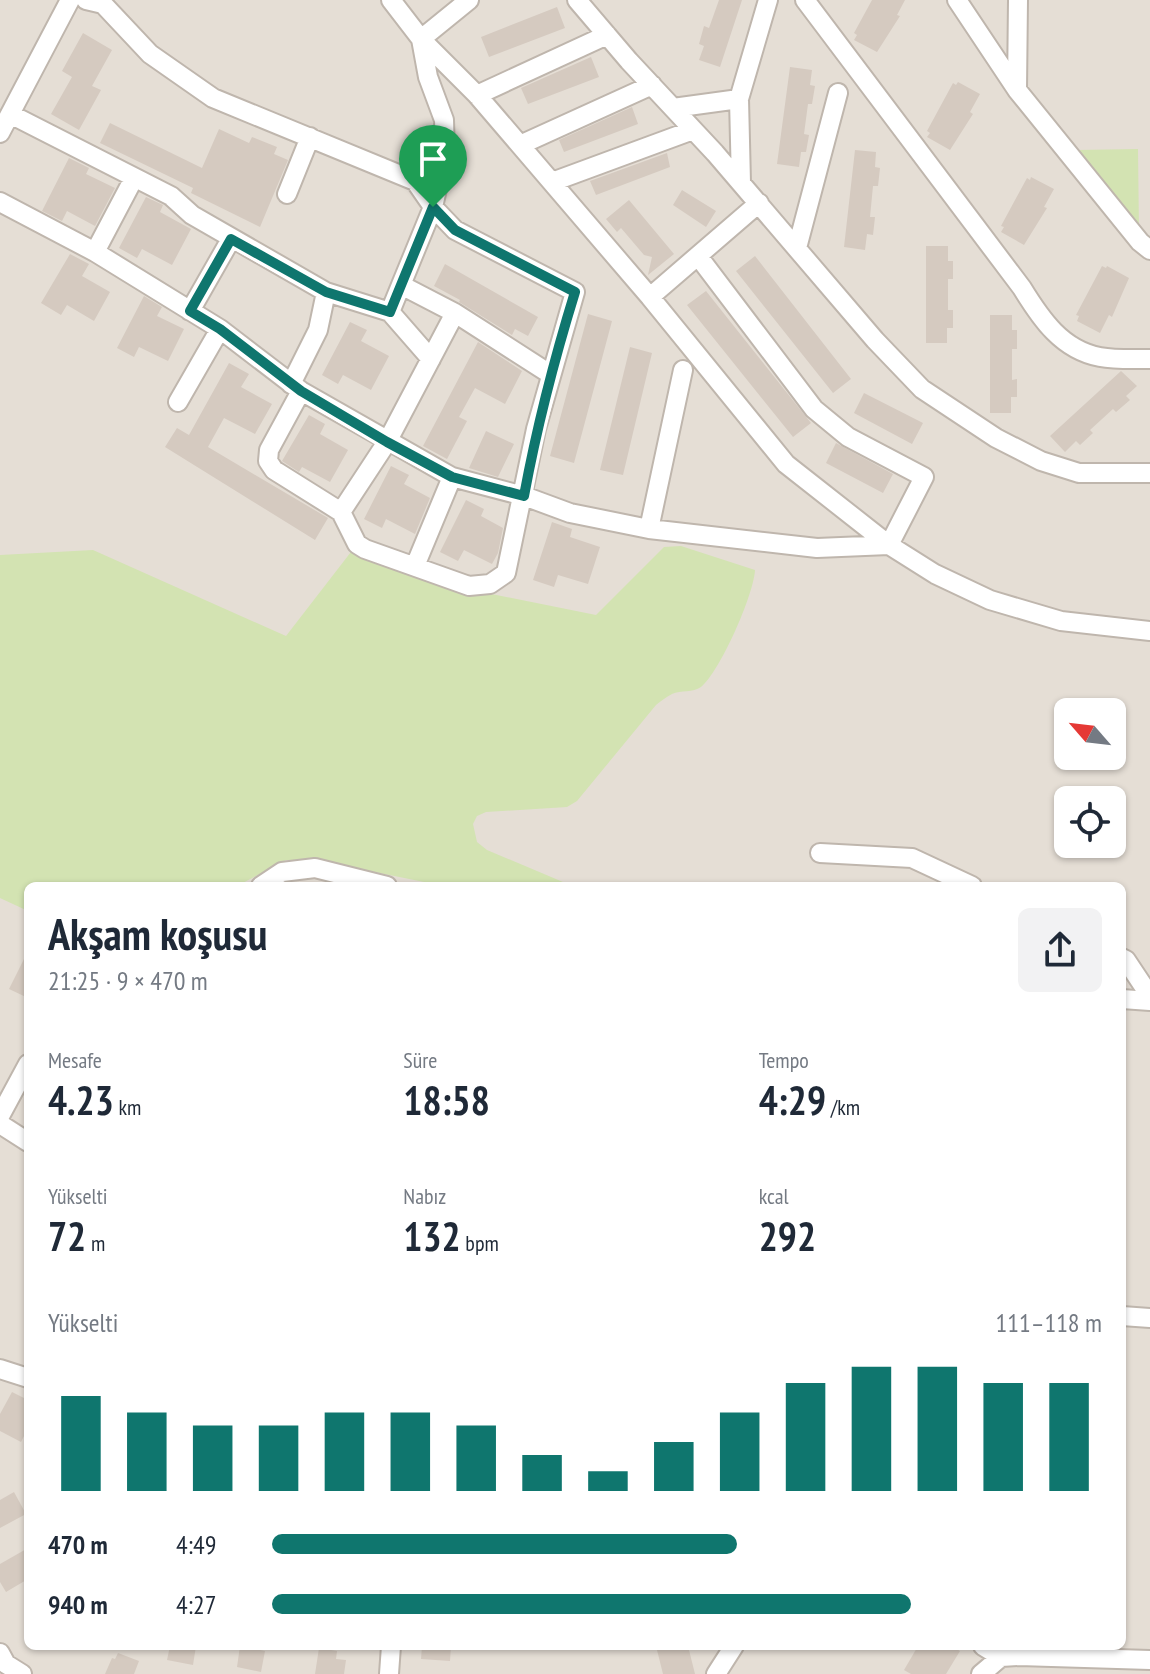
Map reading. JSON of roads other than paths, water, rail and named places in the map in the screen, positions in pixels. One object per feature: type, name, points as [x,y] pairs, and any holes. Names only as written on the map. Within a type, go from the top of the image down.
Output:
[{"type":"street","points":[[0,133],[70,0]]},
{"type":"street","points":[[86,0],[103,4],[150,54],[213,98],[415,181],[433,207],[455,230],[575,292],[536,429],[506,573],[490,584],[469,586],[357,544],[341,512],[274,470],[268,461],[269,450],[318,330],[326,292]]},
{"type":"street","points":[[391,0],[421,39],[477,95],[650,297],[786,464],[889,545],[935,574],[990,600],[1061,621],[1150,631]]},
{"type":"street","points":[[421,39],[469,0]]},
{"type":"street","points":[[577,0],[759,203],[875,340],[922,389],[996,438],[1041,461],[1079,473],[1150,473]]},
{"type":"street","points":[[741,183],[739,99],[768,0]]},
{"type":"street","points":[[957,0],[1017,90],[1140,242],[1150,250]]},
{"type":"street","points":[[1017,90],[1018,0]]},
{"type":"street","points":[[816,4],[1042,320],[1066,344],[1098,357],[1150,359]]},
{"type":"street","points":[[477,95],[607,35]]},
{"type":"street","points":[[390,312],[433,207],[445,153],[444,120],[428,77],[421,39]]},
{"type":"street","points":[[520,145],[652,85]]},
{"type":"street","points":[[797,248],[838,93]]},
{"type":"street","points":[[673,108],[739,99]]},
{"type":"street","points":[[10,114],[171,196],[192,215],[326,292],[390,312],[431,359]]},
{"type":"street","points":[[552,182],[693,130]]},
{"type":"street","points":[[287,194],[310,137]]},
{"type":"street","points":[[95,252],[134,178]]},
{"type":"street","points":[[0,202],[95,252],[220,329],[296,388],[452,477],[524,496],[570,513],[649,529],[817,548],[889,545]]},
{"type":"street","points":[[650,297],[759,203]]},
{"type":"street","points":[[190,311],[231,239]]},
{"type":"street","points":[[698,256],[814,409],[848,437],[924,477],[889,545]]},
{"type":"street","points":[[401,285],[455,313],[550,374]]},
{"type":"street","points":[[341,512],[387,442],[455,313]]},
{"type":"street","points":[[178,402],[220,329]]},
{"type":"street","points":[[649,529],[683,370]]},
{"type":"street","points":[[415,566],[452,477]]},
{"type":"street","points":[[820,853],[912,858],[963,882]]},
{"type":"street","points":[[267,882],[282,872],[315,868],[371,882]]},
{"type":"street","points":[[1126,960],[1150,999]]},
{"type":"street","points":[[1126,999],[1150,999]]},
{"type":"street","points":[[0,1116],[24,1071]]},
{"type":"street","points":[[0,1124],[24,1139]]},
{"type":"street","points":[[1126,1316],[1150,1318]]},
{"type":"street","points":[[0,1369],[24,1377]]},
{"type":"street","points":[[389,1674],[391,1650]]},
{"type":"street","points":[[716,1674],[731,1650]]},
{"type":"street","points":[[990,1650],[1001,1657],[1150,1660]]},
{"type":"street","points":[[0,1653],[6,1664],[22,1674]]},
{"type":"street","points":[[981,1674],[1001,1657]]}]
